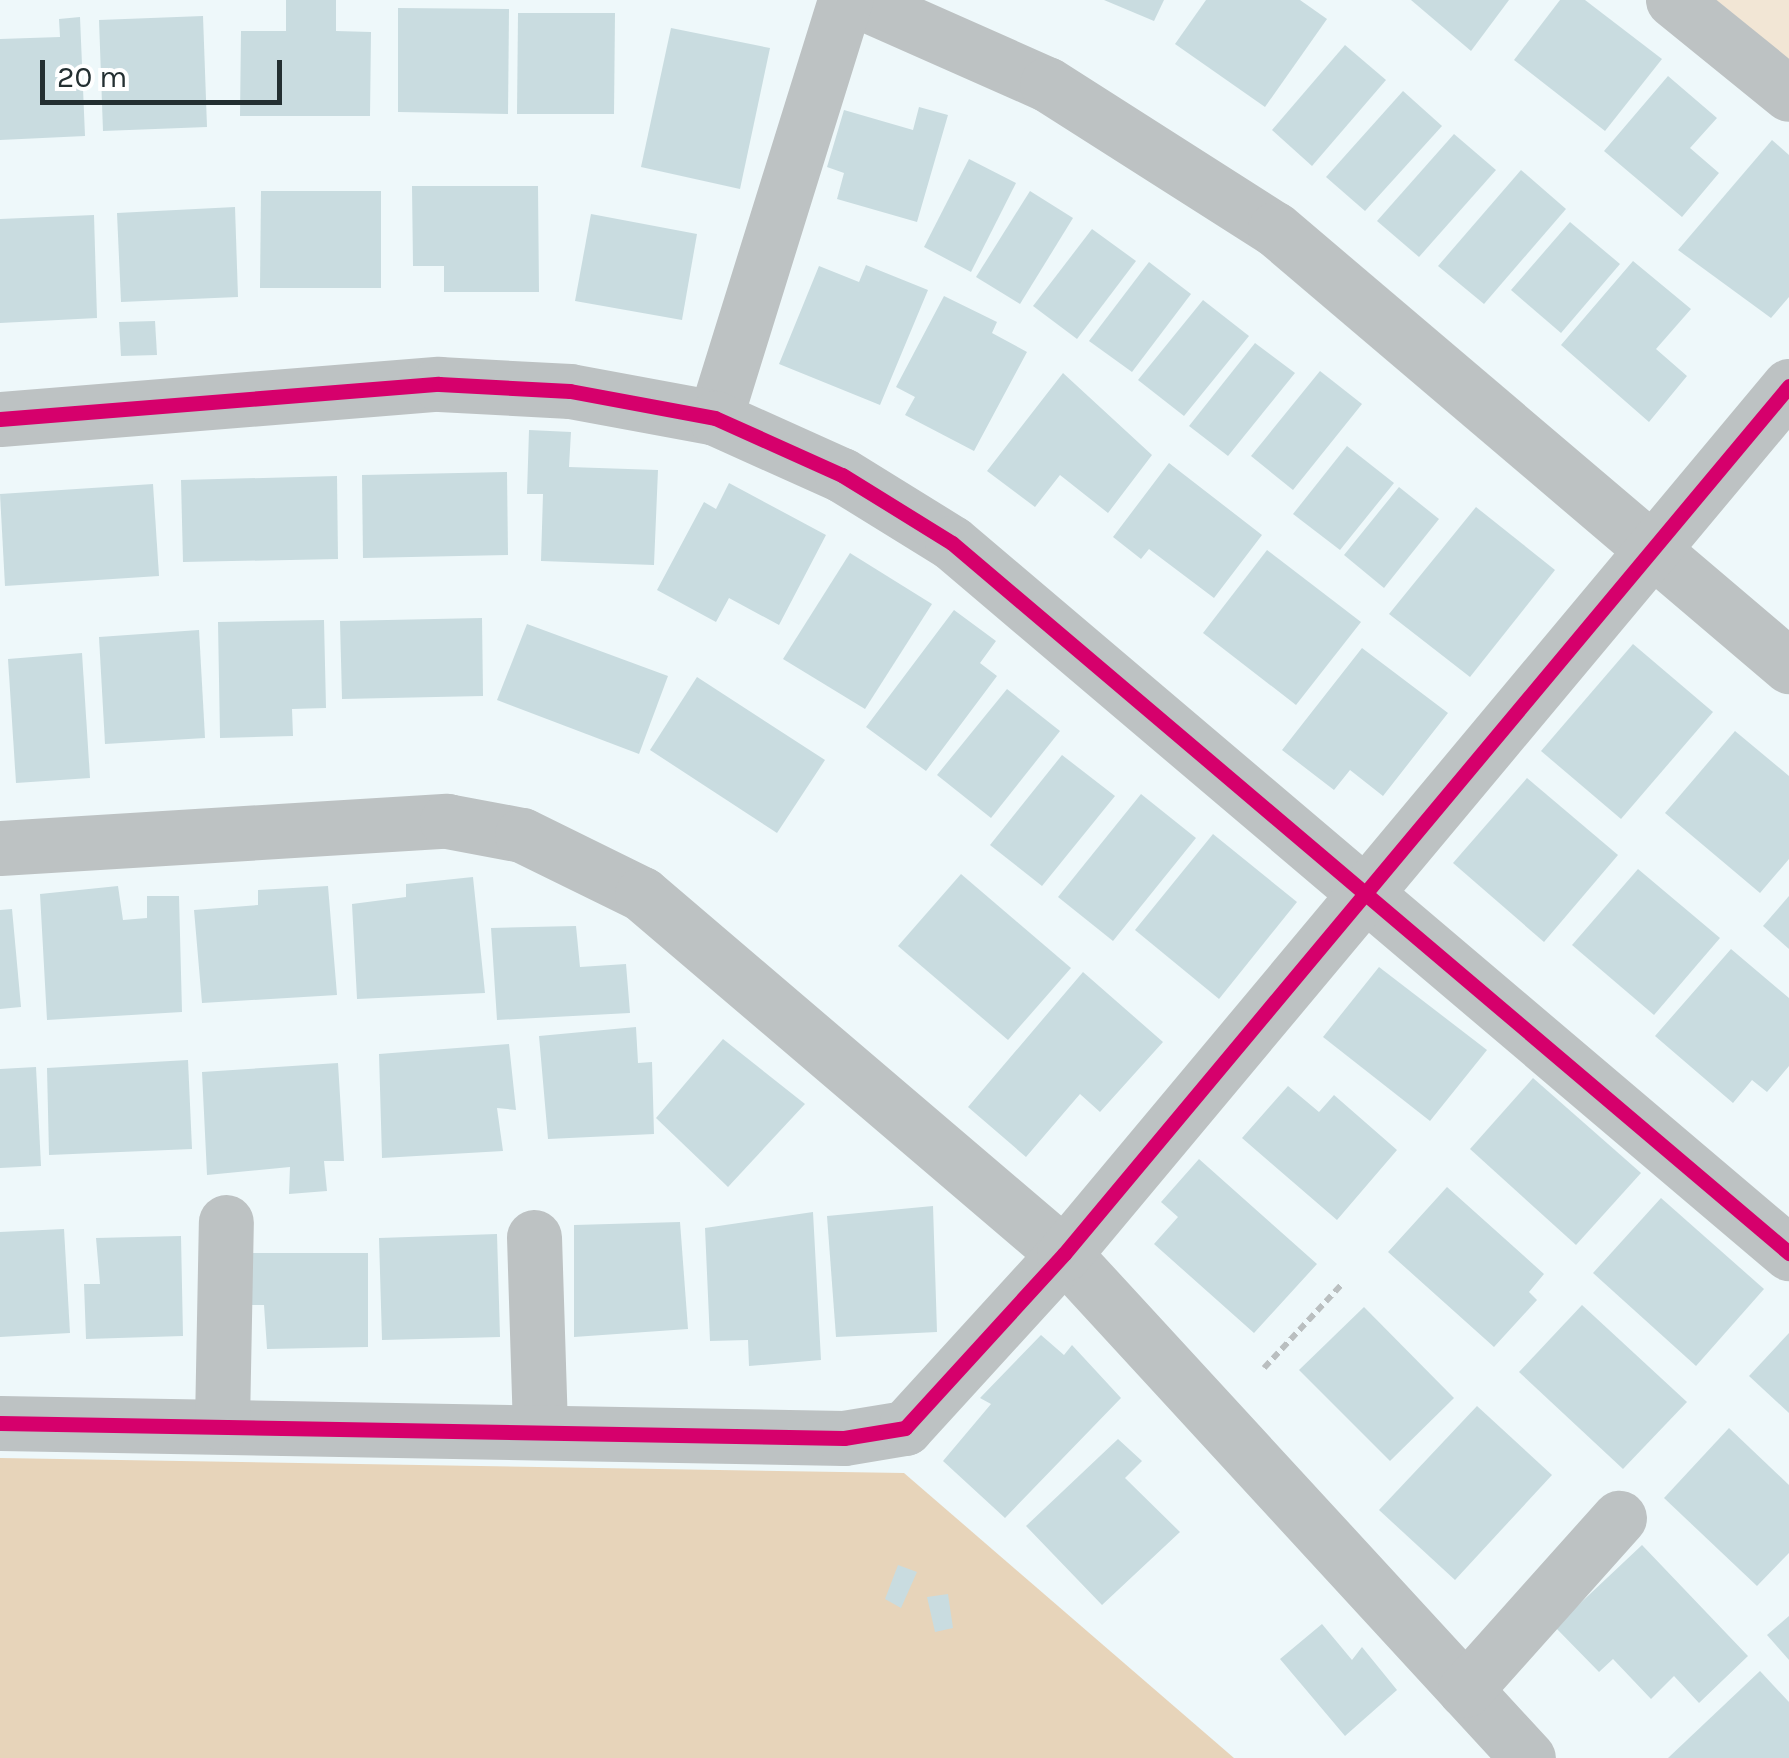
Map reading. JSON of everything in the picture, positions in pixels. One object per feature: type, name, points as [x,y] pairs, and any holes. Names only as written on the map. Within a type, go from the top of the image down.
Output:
[{"type":"street","points":[[715,418],[845,0]]},
{"type":"street","points":[[857,0],[1047,84],[1275,229],[1789,666]]},
{"type":"street","points":[[1673,0],[1789,94]]},
{"type":"street","points":[[0,419],[439,384],[570,391],[715,418],[842,475],[952,544],[1365,888],[1789,1254]]},
{"type":"street","points":[[0,1423],[222,1423],[844,1438],[905,1428],[1064,1254],[1365,888],[1789,386]]},
{"type":"street","points":[[0,848],[354,822],[447,820],[522,835],[642,894],[727,958],[1064,1254],[1528,1758]]},
{"type":"street","points":[[222,1423],[226,1222]]},
{"type":"street","points":[[534,1237],[540,1432]]},
{"type":"street","points":[[1465,1690],[1619,1518]]},
{"type":"path","points":[[1216,1420],[1343,1282]]},
{"type":"shaded area","points":[[1716,0],[1789,0],[1789,60]]},
{"type":"shaded area","points":[[0,1458],[904,1473],[1234,1758],[0,1758]]},
{"type":"building","points":[[286,0],[336,0],[336,31],[371,32],[370,116],[240,116],[241,31],[286,31]]},
{"type":"building","points":[[1104,0],[1164,0],[1154,21]]},
{"type":"building","points":[[1206,0],[1300,0],[1327,19],[1265,107],[1175,44]]},
{"type":"building","points":[[1411,0],[1509,0],[1471,51]]},
{"type":"building","points":[[1560,0],[1585,0],[1662,59],[1605,131],[1514,60]]},
{"type":"building","points":[[398,8],[509,9],[508,114],[398,112]]},
{"type":"building","points":[[518,13],[615,13],[614,114],[517,114]]},
{"type":"building","points":[[203,16],[207,127],[103,131],[99,20]]},
{"type":"building","points":[[80,17],[85,136],[0,140],[0,39],[60,37],[59,19]]},
{"type":"building","points":[[671,28],[770,48],[740,189],[641,167]]},
{"type":"building","points":[[1345,45],[1386,80],[1312,166],[1272,130]]},
{"type":"building","points":[[1668,76],[1717,118],[1690,148],[1719,173],[1682,217],[1604,151]]},
{"type":"building","points":[[1403,91],[1442,126],[1365,211],[1326,177]]},
{"type":"building","points":[[919,107],[948,115],[917,222],[837,199],[844,173],[827,167],[844,110],[913,130]]},
{"type":"building","points":[[1454,134],[1496,170],[1419,257],[1377,221]]},
{"type":"building","points":[[1772,140],[1789,155],[1789,297],[1771,318],[1678,250]]},
{"type":"building","points":[[969,159],[1016,183],[971,272],[924,247]]},
{"type":"building","points":[[1521,170],[1566,209],[1484,304],[1438,266]]},
{"type":"building","points":[[412,186],[538,186],[539,292],[444,292],[444,266],[413,266]]},
{"type":"building","points":[[261,191],[381,191],[381,288],[260,288]]},
{"type":"building","points":[[1030,191],[1073,218],[1020,304],[976,277]]},
{"type":"building","points":[[235,207],[238,297],[121,302],[117,213]]},
{"type":"building","points":[[591,214],[697,234],[682,320],[575,301]]},
{"type":"building","points":[[94,215],[97,318],[0,323],[0,219]]},
{"type":"building","points":[[1570,222],[1620,264],[1561,333],[1511,290]]},
{"type":"building","points":[[1092,229],[1136,261],[1077,339],[1033,306]]},
{"type":"building","points":[[1633,261],[1691,309],[1656,349],[1687,376],[1649,422],[1561,345]]},
{"type":"building","points":[[1149,262],[1191,294],[1132,372],[1089,341]]},
{"type":"building","points":[[866,265],[928,290],[880,405],[779,364],[819,266],[859,282]]},
{"type":"building","points":[[944,296],[997,322],[992,333],[1027,352],[974,451],[905,415],[915,397],[896,387]]},
{"type":"building","points":[[1203,300],[1249,336],[1184,416],[1138,380]]},
{"type":"building","points":[[155,321],[157,355],[121,356],[119,322]]},
{"type":"building","points":[[1255,343],[1295,373],[1228,456],[1189,426]]},
{"type":"building","points":[[1320,371],[1362,404],[1293,490],[1251,456]]},
{"type":"building","points":[[1063,373],[1152,455],[1108,513],[1060,475],[1035,507],[987,471]]},
{"type":"building","points":[[529,430],[571,432],[569,467],[658,470],[654,565],[541,561],[543,494],[527,494]]},
{"type":"building","points":[[1347,446],[1394,483],[1340,550],[1293,514]]},
{"type":"building","points":[[1169,463],[1262,535],[1214,598],[1149,549],[1141,559],[1113,537]]},
{"type":"building","points":[[507,472],[508,555],[363,558],[362,475]]},
{"type":"building","points":[[337,476],[338,559],[183,562],[181,480]]},
{"type":"building","points":[[729,483],[826,535],[779,625],[729,598],[716,622],[657,590],[704,502],[716,509]]},
{"type":"building","points":[[153,484],[159,576],[5,586],[0,494]]},
{"type":"building","points":[[1399,487],[1439,519],[1384,588],[1344,555]]},
{"type":"building","points":[[1476,507],[1555,570],[1470,677],[1389,614]]},
{"type":"building","points":[[1267,550],[1361,622],[1296,705],[1203,633]]},
{"type":"building","points":[[850,553],[932,604],[865,709],[783,659]]},
{"type":"building","points":[[954,610],[996,641],[980,663],[997,676],[926,771],[866,727]]},
{"type":"building","points":[[482,618],[483,696],[342,699],[340,621]]},
{"type":"building","points":[[324,620],[326,708],[292,709],[293,736],[220,738],[218,622]]},
{"type":"building","points":[[527,624],[668,676],[639,754],[497,700]]},
{"type":"building","points":[[199,630],[205,738],[105,744],[99,637]]},
{"type":"building","points":[[1633,644],[1713,712],[1621,819],[1541,751]]},
{"type":"building","points":[[1362,648],[1448,713],[1383,796],[1350,770],[1334,790],[1282,750]]},
{"type":"building","points":[[82,653],[90,778],[16,783],[8,659]]},
{"type":"building","points":[[697,677],[825,760],[777,833],[650,750]]},
{"type":"building","points":[[1007,689],[1060,731],[991,818],[937,775]]},
{"type":"building","points":[[1735,731],[1789,776],[1789,859],[1760,893],[1665,813]]},
{"type":"building","points":[[1062,755],[1115,796],[1042,886],[990,845]]},
{"type":"building","points":[[1527,778],[1618,855],[1544,942],[1453,863]]},
{"type":"building","points":[[1141,794],[1196,838],[1113,941],[1058,897]]},
{"type":"building","points":[[1213,834],[1297,902],[1219,999],[1135,930]]},
{"type":"building","points":[[1638,869],[1720,938],[1654,1015],[1572,945]]},
{"type":"building","points":[[961,874],[1071,968],[1008,1040],[898,946]]},
{"type":"building","points":[[473,877],[485,993],[357,999],[352,904],[406,897],[406,884]]},
{"type":"building","points":[[118,886],[123,920],[147,918],[147,896],[179,896],[182,1012],[47,1020],[40,894]]},
{"type":"building","points":[[328,886],[337,995],[202,1003],[194,910],[258,905],[258,890]]},
{"type":"building","points":[[1789,896],[1789,949],[1763,926]]},
{"type":"building","points":[[12,909],[21,1007],[0,1009],[0,910]]},
{"type":"building","points":[[576,926],[580,967],[626,964],[630,1013],[497,1020],[491,928]]},
{"type":"building","points":[[1731,949],[1789,998],[1789,1066],[1767,1092],[1752,1080],[1733,1103],[1655,1036]]},
{"type":"building","points":[[1379,967],[1487,1050],[1430,1121],[1323,1037]]},
{"type":"building","points":[[1083,972],[1163,1042],[1100,1112],[1080,1094],[1026,1157],[968,1107]]},
{"type":"building","points":[[636,1027],[638,1063],[652,1062],[654,1134],[548,1139],[539,1036]]},
{"type":"building","points":[[723,1039],[805,1104],[728,1187],[656,1118]]},
{"type":"building","points":[[509,1044],[516,1110],[497,1108],[503,1151],[382,1158],[379,1054]]},
{"type":"building","points":[[188,1060],[192,1149],[49,1155],[47,1068]]},
{"type":"building","points":[[338,1063],[344,1161],[324,1161],[327,1191],[289,1194],[290,1167],[207,1175],[202,1072]]},
{"type":"building","points":[[36,1067],[41,1166],[0,1168],[0,1069]]},
{"type":"building","points":[[1533,1078],[1641,1173],[1576,1245],[1470,1149]]},
{"type":"building","points":[[1288,1086],[1319,1112],[1334,1095],[1397,1150],[1337,1220],[1242,1138]]},
{"type":"building","points":[[1199,1159],[1317,1264],[1254,1333],[1154,1244],[1178,1217],[1161,1202]]},
{"type":"building","points":[[1447,1187],[1544,1274],[1529,1292],[1537,1300],[1494,1347],[1388,1252]]},
{"type":"building","points":[[1661,1198],[1764,1289],[1696,1366],[1593,1273]]},
{"type":"building","points":[[933,1206],[937,1332],[836,1337],[827,1216]]},
{"type":"building","points":[[813,1212],[821,1360],[749,1366],[748,1340],[710,1341],[705,1228]]},
{"type":"building","points":[[680,1222],[688,1329],[574,1337],[574,1225]]},
{"type":"building","points":[[64,1229],[70,1333],[0,1337],[0,1232]]},
{"type":"building","points":[[497,1234],[500,1337],[382,1340],[379,1238]]},
{"type":"building","points":[[181,1236],[183,1336],[86,1339],[84,1284],[100,1284],[96,1238]]},
{"type":"building","points":[[246,1253],[368,1253],[368,1347],[267,1349],[264,1305],[245,1305]]},
{"type":"building","points":[[1582,1305],[1687,1402],[1623,1469],[1519,1372]]},
{"type":"building","points":[[1364,1307],[1454,1398],[1390,1461],[1299,1370]]},
{"type":"building","points":[[1789,1333],[1789,1413],[1749,1376]]},
{"type":"building","points":[[1041,1335],[1064,1355],[1072,1345],[1121,1398],[1005,1518],[943,1461],[991,1404],[980,1398]]},
{"type":"building","points":[[1477,1406],[1552,1475],[1455,1580],[1379,1510]]},
{"type":"building","points":[[1729,1428],[1789,1485],[1789,1553],[1757,1586],[1664,1498]]},
{"type":"building","points":[[1118,1439],[1142,1461],[1125,1478],[1180,1532],[1102,1605],[1026,1526]]},
{"type":"building","points":[[1642,1545],[1748,1656],[1699,1703],[1674,1676],[1651,1699],[1613,1659],[1599,1672],[1555,1627]]},
{"type":"building","points":[[898,1565],[917,1572],[901,1608],[885,1599]]},
{"type":"building","points":[[948,1594],[953,1628],[935,1632],[927,1597]]},
{"type":"building","points":[[1789,1616],[1789,1660],[1767,1635]]},
{"type":"building","points":[[1322,1624],[1352,1660],[1362,1647],[1397,1690],[1345,1736],[1280,1659]]},
{"type":"building","points":[[1760,1671],[1789,1702],[1789,1758],[1668,1758]]},
{"type":"cycle path","points":[[0,419],[439,384],[570,391],[715,418],[842,475],[952,543],[1789,1253]]},
{"type":"cycle path","points":[[0,1423],[844,1438],[905,1428],[1064,1254],[1789,386]]}]
